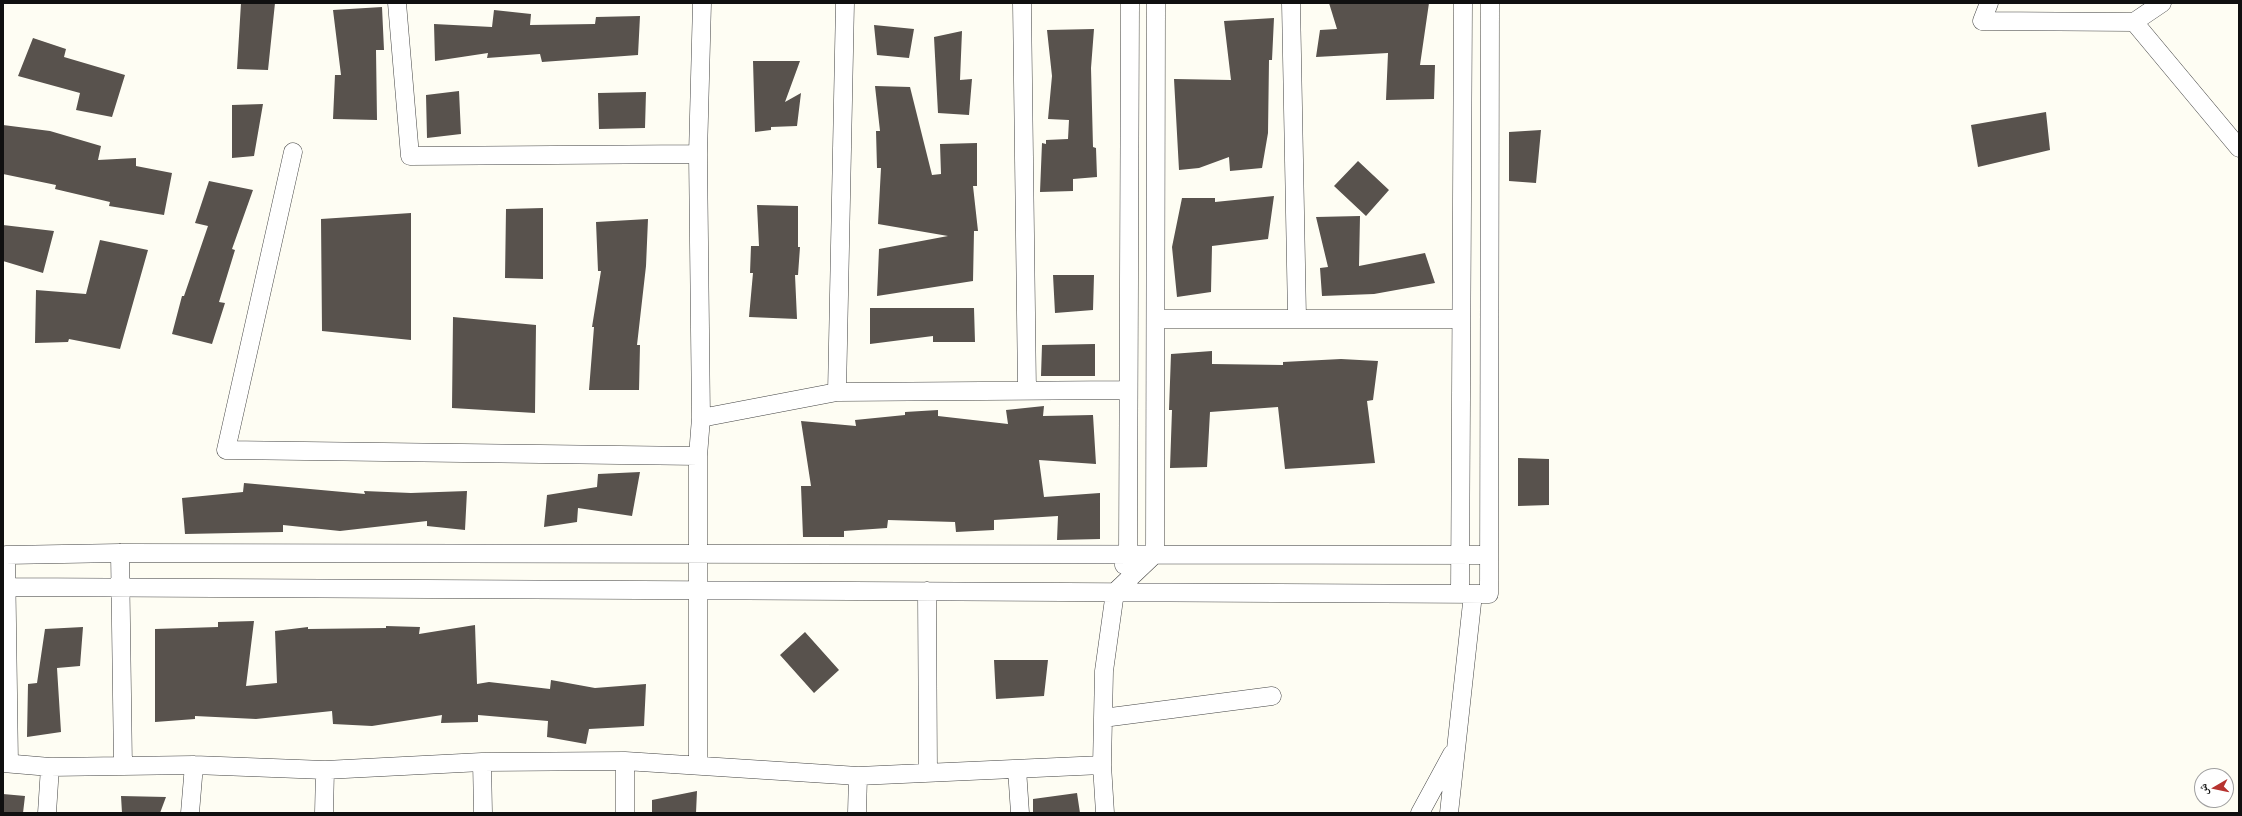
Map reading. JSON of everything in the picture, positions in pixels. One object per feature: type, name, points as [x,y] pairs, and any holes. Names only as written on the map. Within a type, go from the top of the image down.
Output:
[{"type":"street","points":[[397,3],[410,156],[698,154]]},
{"type":"street","points":[[698,765],[698,456],[701,418],[698,154],[702,3]]},
{"type":"street","points":[[837,392],[845,3]]},
{"type":"street","points":[[1022,3],[1027,390]]},
{"type":"street","points":[[1105,813],[1102,765],[1104,671],[1115,592],[1128,554],[1130,3]]},
{"type":"street","points":[[1115,592],[1155,554],[1156,3]]},
{"type":"street","points":[[1292,3],[1297,318]]},
{"type":"street","points":[[1449,813],[1456,746],[1466,594],[1459,555],[1463,3]]},
{"type":"street","points":[[5,587],[1489,594],[1490,3]]},
{"type":"street","points":[[1989,3],[1982,21],[2134,22],[2162,3]]},
{"type":"street","points":[[2134,22],[2239,148]]},
{"type":"street","points":[[292,152],[226,450],[698,456]]},
{"type":"street","points":[[1156,319],[1461,319]]},
{"type":"street","points":[[701,418],[837,392],[1128,390]]},
{"type":"street","points":[[120,553],[123,766]]},
{"type":"street","points":[[1102,765],[858,776],[625,761],[482,762],[324,770],[194,765],[50,767],[6,763],[6,554],[1489,555]]},
{"type":"street","points":[[927,591],[928,773]]},
{"type":"street","points":[[1104,718],[1272,696]]},
{"type":"street","points":[[1420,813],[1456,746]]},
{"type":"street","points":[[625,761],[626,813]]},
{"type":"street","points":[[482,762],[483,813]]},
{"type":"street","points":[[190,813],[194,765]]},
{"type":"street","points":[[47,813],[50,767]]},
{"type":"street","points":[[1017,769],[1020,813]]},
{"type":"street","points":[[324,770],[324,813]]},
{"type":"street","points":[[857,813],[858,776]]},
{"type":"building","points":[[241,3],[275,3],[268,70],[237,69]]},
{"type":"building","points":[[1329,3],[1429,3],[1420,65],[1435,65],[1434,99],[1386,100],[1388,53],[1316,57],[1320,30],[1337,29]]},
{"type":"building","points":[[382,7],[384,50],[376,50],[377,120],[333,119],[335,75],[341,75],[333,10]]},
{"type":"building","points":[[494,10],[531,14],[530,25],[595,24],[596,17],[640,16],[638,55],[542,62],[540,54],[487,58],[488,53],[435,61],[434,24],[492,27]]},
{"type":"building","points":[[1274,18],[1272,60],[1269,60],[1268,133],[1262,168],[1230,171],[1229,157],[1199,168],[1179,170],[1174,79],[1231,80],[1224,21]]},
{"type":"building","points":[[874,25],[914,29],[909,58],[877,55]]},
{"type":"building","points":[[1094,29],[1091,68],[1093,147],[1096,148],[1097,177],[1073,179],[1073,191],[1040,192],[1042,143],[1046,144],[1046,140],[1068,139],[1069,120],[1048,119],[1052,76],[1047,30]]},
{"type":"building","points":[[962,31],[960,80],[972,79],[969,115],[938,113],[934,37]]},
{"type":"building","points":[[33,38],[66,49],[64,57],[125,75],[112,117],[76,110],[80,93],[18,76]]},
{"type":"building","points":[[753,61],[800,61],[785,102],[801,93],[797,126],[771,127],[771,130],[755,132]]},
{"type":"building","points":[[875,86],[910,87],[932,175],[941,174],[940,144],[977,143],[977,186],[973,186],[978,231],[974,231],[973,281],[877,296],[879,249],[948,236],[878,224],[881,168],[877,168],[876,131],[880,131]]},
{"type":"building","points":[[459,91],[461,134],[427,138],[426,95]]},
{"type":"building","points":[[646,92],[645,128],[599,129],[598,93]]},
{"type":"building","points":[[263,104],[254,156],[232,158],[232,105]]},
{"type":"building","points":[[2046,112],[2050,150],[1978,167],[1971,125]]},
{"type":"building","points":[[3,125],[50,131],[101,146],[98,160],[136,158],[136,166],[172,173],[164,215],[109,206],[110,202],[55,189],[56,185],[3,174]]},
{"type":"building","points":[[1541,130],[1536,183],[1509,181],[1509,132]]},
{"type":"building","points":[[1358,161],[1389,190],[1366,216],[1334,186]]},
{"type":"building","points":[[209,181],[253,190],[232,249],[235,250],[219,302],[225,303],[212,344],[172,334],[182,296],[184,296],[208,226],[195,223]]},
{"type":"building","points":[[1274,196],[1268,239],[1212,246],[1211,292],[1177,297],[1172,247],[1182,198],[1215,198],[1215,202]]},
{"type":"building","points":[[757,205],[798,206],[798,247],[800,247],[798,275],[795,275],[797,319],[749,317],[753,273],[750,273],[751,246],[759,246]]},
{"type":"building","points":[[543,208],[543,279],[505,278],[506,209]]},
{"type":"building","points":[[411,213],[411,340],[322,331],[321,219]]},
{"type":"building","points":[[1360,216],[1359,266],[1425,253],[1435,283],[1374,294],[1322,296],[1320,268],[1328,267],[1316,217]]},
{"type":"building","points":[[648,219],[646,266],[637,345],[640,345],[639,390],[589,390],[594,327],[592,327],[601,271],[598,271],[596,222]]},
{"type":"building","points":[[3,225],[54,231],[43,273],[3,261]]},
{"type":"building","points":[[100,240],[148,250],[120,349],[69,339],[68,342],[35,343],[36,290],[86,294]]},
{"type":"building","points":[[1053,275],[1094,275],[1093,310],[1055,313]]},
{"type":"building","points":[[870,308],[974,308],[975,342],[933,342],[933,336],[870,344]]},
{"type":"building","points":[[453,317],[536,325],[535,413],[452,408]]},
{"type":"building","points":[[1095,344],[1095,376],[1041,376],[1042,345]]},
{"type":"building","points":[[1212,351],[1212,364],[1283,365],[1283,362],[1341,359],[1378,361],[1373,400],[1367,401],[1375,463],[1285,469],[1278,407],[1210,412],[1207,467],[1170,468],[1172,410],[1169,410],[1171,354]]},
{"type":"building","points":[[1044,406],[1043,416],[1093,415],[1096,464],[1039,460],[1044,497],[1100,493],[1100,539],[1057,540],[1058,516],[994,520],[994,530],[956,532],[955,522],[888,520],[887,528],[844,531],[844,537],[803,537],[801,486],[811,486],[801,421],[856,426],[855,420],[905,415],[905,412],[938,410],[938,416],[1008,424],[1006,410]]},
{"type":"building","points":[[1518,458],[1549,459],[1549,505],[1518,506]]},
{"type":"building","points":[[640,472],[632,516],[578,508],[577,522],[544,527],[547,495],[597,487],[598,474]]},
{"type":"building","points":[[244,483],[365,494],[364,491],[411,493],[467,491],[465,530],[427,526],[427,521],[340,531],[283,525],[283,532],[185,534],[182,498],[243,492]]},
{"type":"building","points":[[254,621],[246,686],[277,683],[275,631],[308,627],[308,629],[386,628],[386,626],[420,627],[419,634],[475,625],[477,684],[489,682],[550,689],[551,680],[595,688],[646,684],[644,726],[589,729],[586,744],[547,737],[548,721],[478,715],[478,722],[441,723],[442,715],[372,726],[333,724],[332,711],[256,719],[195,716],[195,719],[155,722],[155,629],[218,627],[218,622]]},
{"type":"building","points":[[83,627],[80,666],[57,668],[61,732],[27,737],[28,684],[37,683],[45,629]]},
{"type":"building","points":[[805,632],[839,670],[814,693],[780,655]]},
{"type":"building","points":[[994,660],[1048,660],[1044,696],[996,699]]},
{"type":"building","points":[[697,791],[696,813],[652,813],[652,800]]},
{"type":"building","points":[[1077,793],[1080,813],[1033,813],[1033,799]]},
{"type":"building","points":[[3,794],[25,796],[23,813],[3,813]]},
{"type":"building","points":[[121,796],[166,797],[160,813],[122,813]]}]
